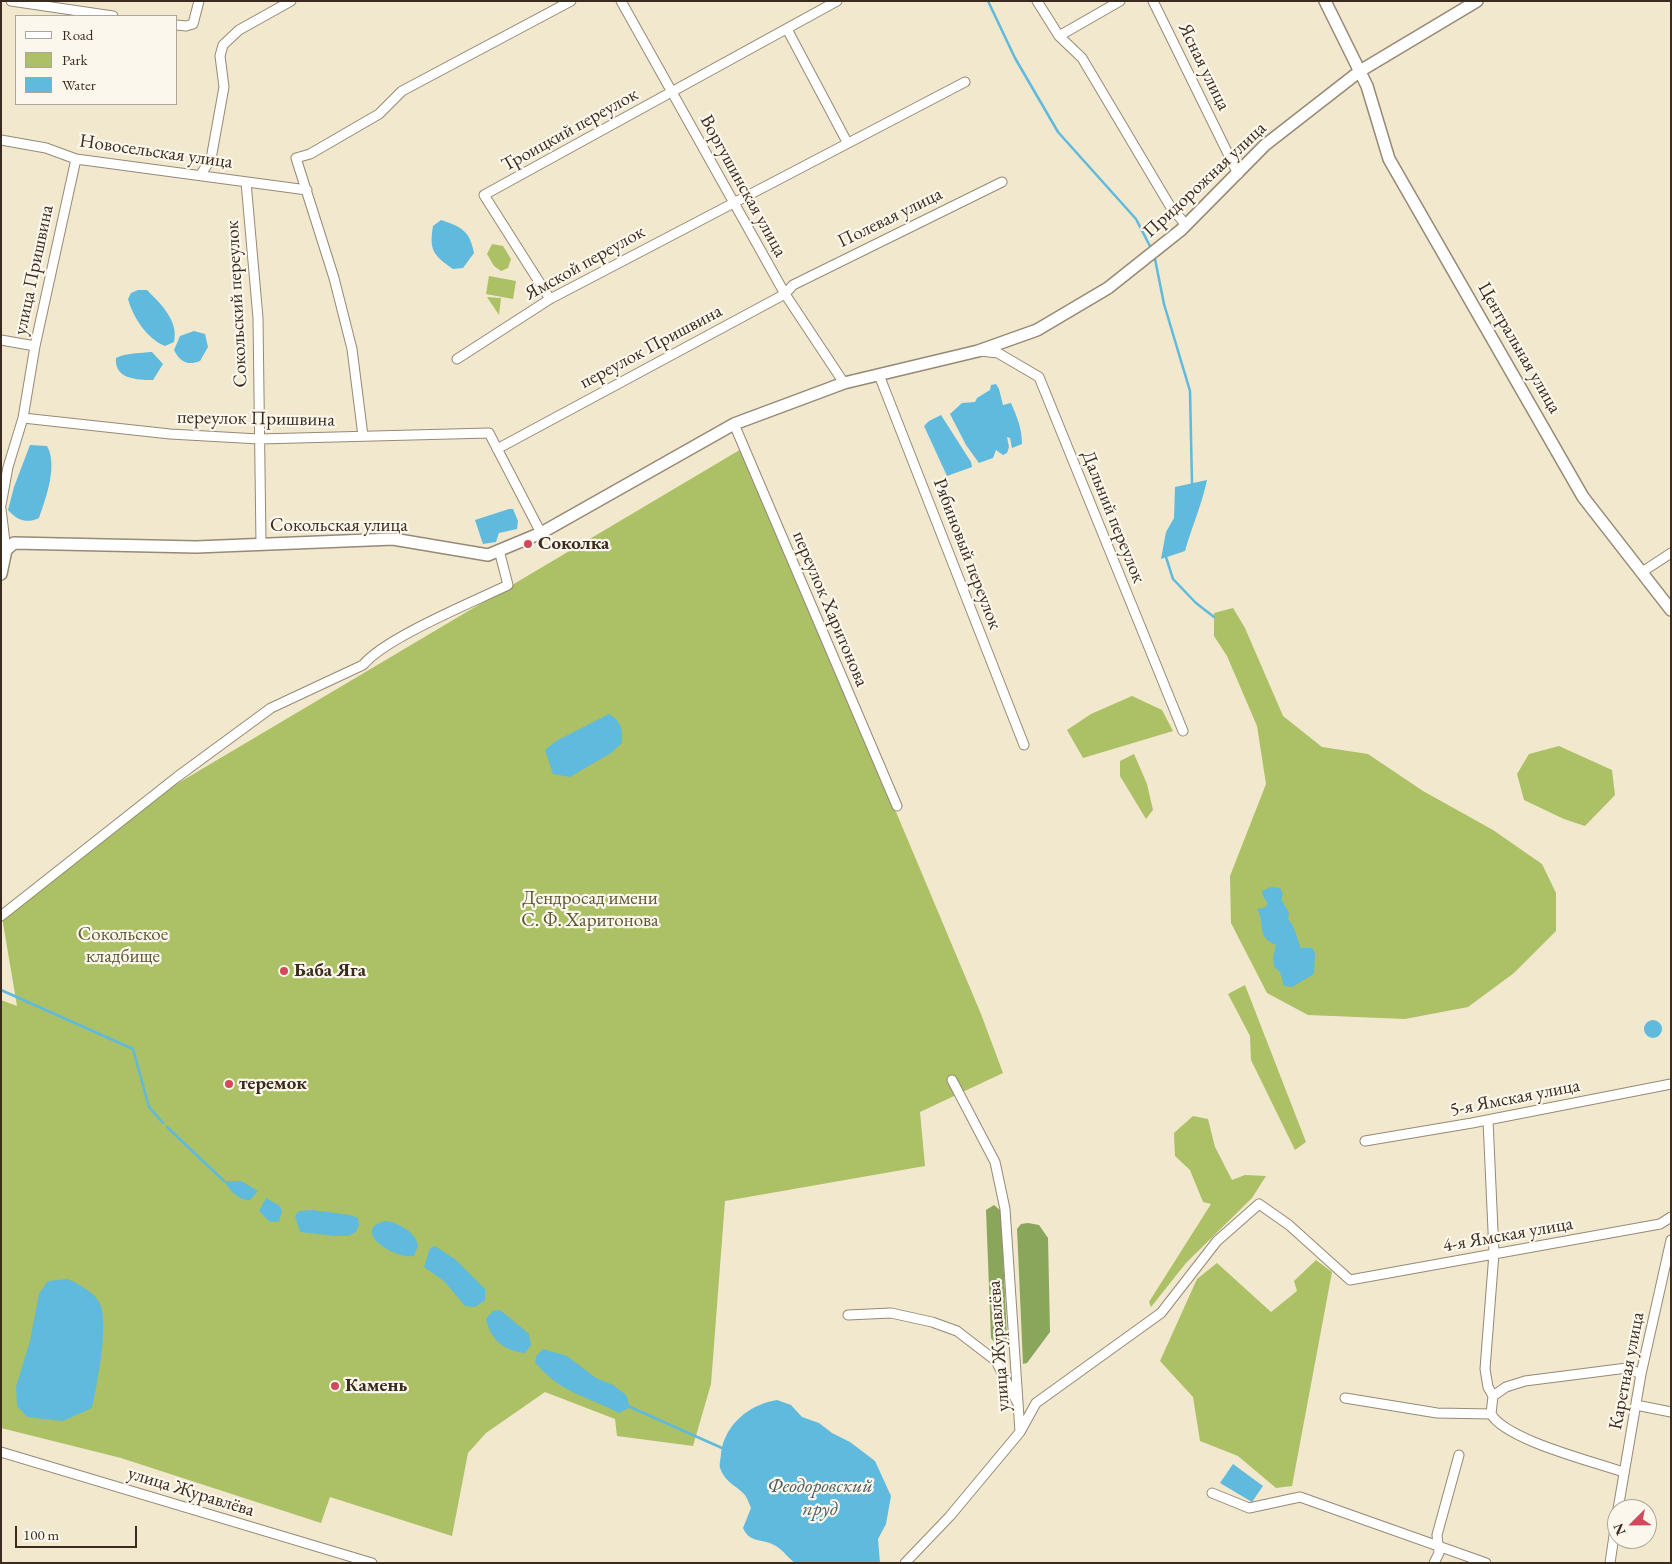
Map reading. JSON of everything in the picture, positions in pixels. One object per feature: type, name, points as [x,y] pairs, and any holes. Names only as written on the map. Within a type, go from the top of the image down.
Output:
[{"type":"street","points":[[11,1],[106,15]]},
{"type":"street","points":[[178,25],[193,24],[199,1]]},
{"type":"street","points":[[201,174],[211,159],[224,87],[220,56],[223,45],[238,30],[291,1]]},
{"type":"street","points":[[364,436],[352,349],[334,278],[296,158],[310,154],[379,114],[402,91],[571,1]]},
{"type":"street","name":"Воргушинская улица","points":[[621,1],[785,294],[844,383]]},
{"type":"street","name":"Троицкий переулок","points":[[550,299],[484,195],[837,1]]},
{"type":"street","points":[[1037,1],[1059,36],[1082,58],[1170,206],[1186,225]]},
{"type":"street","points":[[1059,36],[1120,1]]},
{"type":"street","name":"Ясная улица","points":[[1153,1],[1238,174]]},
{"type":"street","name":"Центральная улица","points":[[1325,1],[1367,86],[1389,158],[1583,497],[1671,610]]},
{"type":"street","name":"Придорожная улица","points":[[844,383],[978,351],[1038,330],[1108,288],[1186,225],[1265,145],[1360,72],[1477,1]]},
{"type":"street","points":[[787,29],[847,142]]},
{"type":"street","name":"Ямской переулок","points":[[457,359],[550,299],[847,142],[965,82]]},
{"type":"street","name":"Новосельская улица","points":[[1,140],[46,148],[76,159],[201,174],[307,190]]},
{"type":"street","name":"улица Пришвина","points":[[1,505],[8,467],[23,418],[35,346],[76,159]]},
{"type":"street","name":"Сокольский переулок","points":[[246,182],[258,318],[261,544]]},
{"type":"street","name":"Полевая улица","points":[[793,285],[1002,182]]},
{"type":"street","name":"переулок Пришвина","points":[[23,418],[170,434],[259,439],[489,433],[497,449],[785,294],[793,285]]},
{"type":"street","points":[[1,340],[35,346]]},
{"type":"street","name":"Дальний переулок","points":[[978,351],[998,353],[1039,377],[1183,731]]},
{"type":"street","name":"Рябиновый переулок","points":[[879,375],[1024,745]]},
{"type":"street","name":"Сокольская улица","points":[[6,550],[14,544],[196,547],[393,539],[488,555],[541,533],[734,424],[844,383]]},
{"type":"street","name":"переулок Харитонова","points":[[734,424],[897,806]]},
{"type":"street","points":[[497,449],[541,533]]},
{"type":"street","points":[[1,509],[6,550],[1,574]]},
{"type":"street","points":[[1,916],[177,776],[271,708],[363,665],[371,655],[401,638],[508,585],[499,550]]},
{"type":"street","points":[[1642,572],[1671,553]]},
{"type":"street","name":"улица Журавлёва","points":[[905,1563],[950,1516],[1020,1432],[1020,1407],[1005,1209],[1000,1176],[995,1162],[952,1080]]},
{"type":"street","name":"5-я Ямская улица","points":[[1365,1141],[1488,1120],[1671,1084]]},
{"type":"street","points":[[1488,1120],[1494,1253],[1485,1369],[1488,1387],[1493,1396],[1491,1414],[1496,1422],[1517,1436],[1623,1472]]},
{"type":"street","name":"4-я Ямская улица","points":[[1020,1432],[1036,1403],[1161,1313],[1216,1241],[1259,1204],[1289,1225],[1350,1280],[1660,1224],[1671,1217]]},
{"type":"street","name":"Каретная улица","points":[[1619,1499],[1641,1374],[1671,1240]]},
{"type":"street","points":[[848,1315],[891,1313],[932,1322],[957,1330],[996,1361],[1020,1407]]},
{"type":"street","points":[[1493,1396],[1506,1386],[1525,1381],[1627,1368],[1641,1374]]},
{"type":"street","points":[[1345,1398],[1437,1413],[1491,1414]]},
{"type":"street","points":[[1636,1405],[1671,1412]]},
{"type":"street","name":"улица Журавлёва","points":[[1,1452],[372,1563]]},
{"type":"street","points":[[1434,1563],[1439,1553],[1437,1536],[1459,1455]]},
{"type":"street","points":[[1212,1493],[1249,1508],[1300,1497],[1438,1544],[1486,1563]]},
{"type":"street","points":[[1610,1563],[1612,1549]]},
{"type":"green space","points":[[492,244],[503,246],[511,259],[508,268],[501,271],[494,266],[487,254]]},
{"type":"green space","points":[[489,276],[516,281],[513,299],[486,294]]},
{"type":"green space","points":[[487,297],[501,298],[499,315]]},
{"type":"green space","name":"Дендросад имени С. Ф. Харитонова","points":[[743,448],[981,1014],[1003,1073],[920,1112],[925,1166],[725,1201],[711,1384],[693,1446],[617,1436],[615,1419],[545,1392],[486,1433],[468,1453],[452,1536],[330,1497],[321,1523],[121,1458],[1,1428],[1,1000],[17,1006],[2,917],[175,785]]},
{"type":"green space","points":[[1233,608],[1245,628],[1283,716],[1322,747],[1368,754],[1423,791],[1493,830],[1542,864],[1556,893],[1556,931],[1514,973],[1468,1007],[1405,1019],[1308,1015],[1267,993],[1231,923],[1230,876],[1266,784],[1257,726],[1227,656],[1214,636],[1214,613]]},
{"type":"green space","points":[[1132,696],[1162,710],[1173,731],[1083,758],[1067,730],[1091,714]]},
{"type":"green space","points":[[1559,746],[1612,770],[1615,795],[1585,826],[1564,819],[1524,800],[1517,774],[1529,754]]},
{"type":"green space","points":[[1134,754],[1147,784],[1153,810],[1146,819],[1120,776],[1120,761]]},
{"type":"green space","points":[[1245,985],[1306,1142],[1295,1150],[1251,1060],[1250,1036],[1228,994]]},
{"type":"green space","points":[[1193,1116],[1208,1119],[1215,1147],[1232,1180],[1245,1175],[1266,1176],[1252,1198],[1186,1263],[1151,1307],[1149,1302],[1211,1204],[1203,1202],[1190,1170],[1175,1156],[1174,1133]]},
{"type":"green space","points":[[994,1205],[1001,1211],[1007,1338],[1004,1346],[998,1347],[991,1338],[986,1210]]},
{"type":"green space","points":[[1021,1224],[1039,1225],[1048,1238],[1050,1332],[1027,1363],[1023,1364],[1017,1229]]},
{"type":"green space","points":[[1316,1260],[1332,1272],[1292,1486],[1276,1488],[1238,1456],[1200,1441],[1193,1397],[1160,1361],[1197,1279],[1217,1263],[1271,1312],[1297,1291],[1294,1281]]},
{"type":"water","points":[[441,220],[460,228],[470,240],[474,253],[463,268],[453,269],[441,260],[434,251],[432,246],[433,226]]},
{"type":"water","points":[[138,290],[147,290],[168,313],[174,327],[174,342],[165,346],[158,343],[142,327],[133,313],[128,299],[131,293]]},
{"type":"water","points":[[194,331],[205,334],[208,347],[200,361],[188,363],[182,360],[174,350],[180,336]]},
{"type":"water","points":[[152,352],[163,364],[153,380],[140,380],[128,377],[116,365],[116,358],[120,356]]},
{"type":"water","points":[[996,384],[1003,405],[1011,403],[1020,428],[1022,444],[1012,448],[1010,438],[1007,437],[1009,447],[1007,453],[1003,455],[996,450],[993,458],[979,463],[966,445],[950,414],[962,403],[975,402],[977,398],[990,390],[991,385]]},
{"type":"water","points":[[941,415],[971,462],[972,467],[947,476],[924,426]]},
{"type":"water","points":[[30,445],[47,446],[50,454],[51,472],[48,491],[39,518],[26,521],[18,519],[8,510],[14,487]]},
{"type":"water","points":[[1207,480],[1185,551],[1161,559],[1166,532],[1174,518],[1175,487]]},
{"type":"water","points":[[513,509],[518,521],[517,529],[499,533],[496,542],[483,544],[475,520]]},
{"type":"water","points":[[609,714],[620,726],[622,743],[611,753],[570,777],[553,774],[545,750],[556,741]]},
{"type":"water","points":[[1271,887],[1280,888],[1283,894],[1281,899],[1289,913],[1288,919],[1291,922],[1301,948],[1312,948],[1315,953],[1314,974],[1292,987],[1284,986],[1280,972],[1274,967],[1273,957],[1276,945],[1265,938],[1260,914],[1257,909],[1264,908],[1268,904],[1262,891]]},
{"type":"water","points":[[1653,1020],[1660,1022],[1662,1029],[1660,1036],[1653,1038],[1646,1036],[1644,1029],[1646,1022]]},
{"type":"water","points":[[224,1181],[241,1181],[258,1191],[250,1200],[242,1199]]},
{"type":"water","points":[[266,1198],[280,1206],[282,1211],[279,1222],[270,1222],[259,1211]]},
{"type":"water","points":[[312,1210],[350,1215],[358,1218],[359,1225],[356,1232],[348,1236],[300,1232],[295,1216],[299,1211]]},
{"type":"water","points":[[385,1221],[401,1226],[414,1236],[418,1246],[414,1256],[395,1253],[378,1243],[373,1236],[372,1230],[376,1225]]},
{"type":"water","points":[[435,1246],[456,1260],[485,1289],[485,1300],[475,1307],[465,1306],[444,1281],[424,1267],[430,1248]]},
{"type":"water","points":[[68,1279],[97,1298],[102,1311],[102,1354],[92,1408],[63,1421],[27,1417],[17,1406],[16,1387],[30,1341],[39,1294],[48,1281]]},
{"type":"water","points":[[500,1310],[529,1334],[531,1345],[525,1353],[504,1347],[491,1332],[486,1319],[493,1311]]},
{"type":"water","points":[[543,1349],[567,1356],[596,1378],[613,1385],[626,1395],[630,1407],[619,1413],[563,1387],[535,1362],[537,1355]]},
{"type":"water","name":"Феодоровский пруд","points":[[777,1400],[791,1405],[802,1417],[819,1423],[832,1433],[850,1442],[875,1461],[891,1496],[886,1524],[878,1539],[880,1563],[795,1563],[776,1546],[753,1539],[746,1533],[743,1528],[751,1508],[745,1495],[727,1480],[722,1473],[720,1466],[723,1443],[740,1417],[757,1406]]},
{"type":"water","points":[[1233,1464],[1263,1486],[1252,1502],[1220,1483]]},
{"type":"waterway","points":[[988,1],[1015,58],[1058,132],[1136,219],[1152,250]]},
{"type":"waterway","points":[[1154,254],[1164,304],[1190,391],[1192,483]]},
{"type":"waterway","points":[[1166,557],[1173,579],[1196,603],[1214,617]]},
{"type":"waterway","points":[[1,990],[133,1049],[149,1107],[163,1123]]},
{"type":"waterway","points":[[167,1127],[224,1181]]},
{"type":"waterway","points":[[630,1407],[722,1448]]},
{"type":"place","name":"Соколка","points":[[528,544]]},
{"type":"place","name":"Баба Яга","points":[[284,971]]},
{"type":"place","name":"теремок","points":[[229,1084]]},
{"type":"place","name":"Камень","points":[[335,1386]]},
{"type":"park label","name":"Сокольское кладбище","points":[[123,946]]}]
